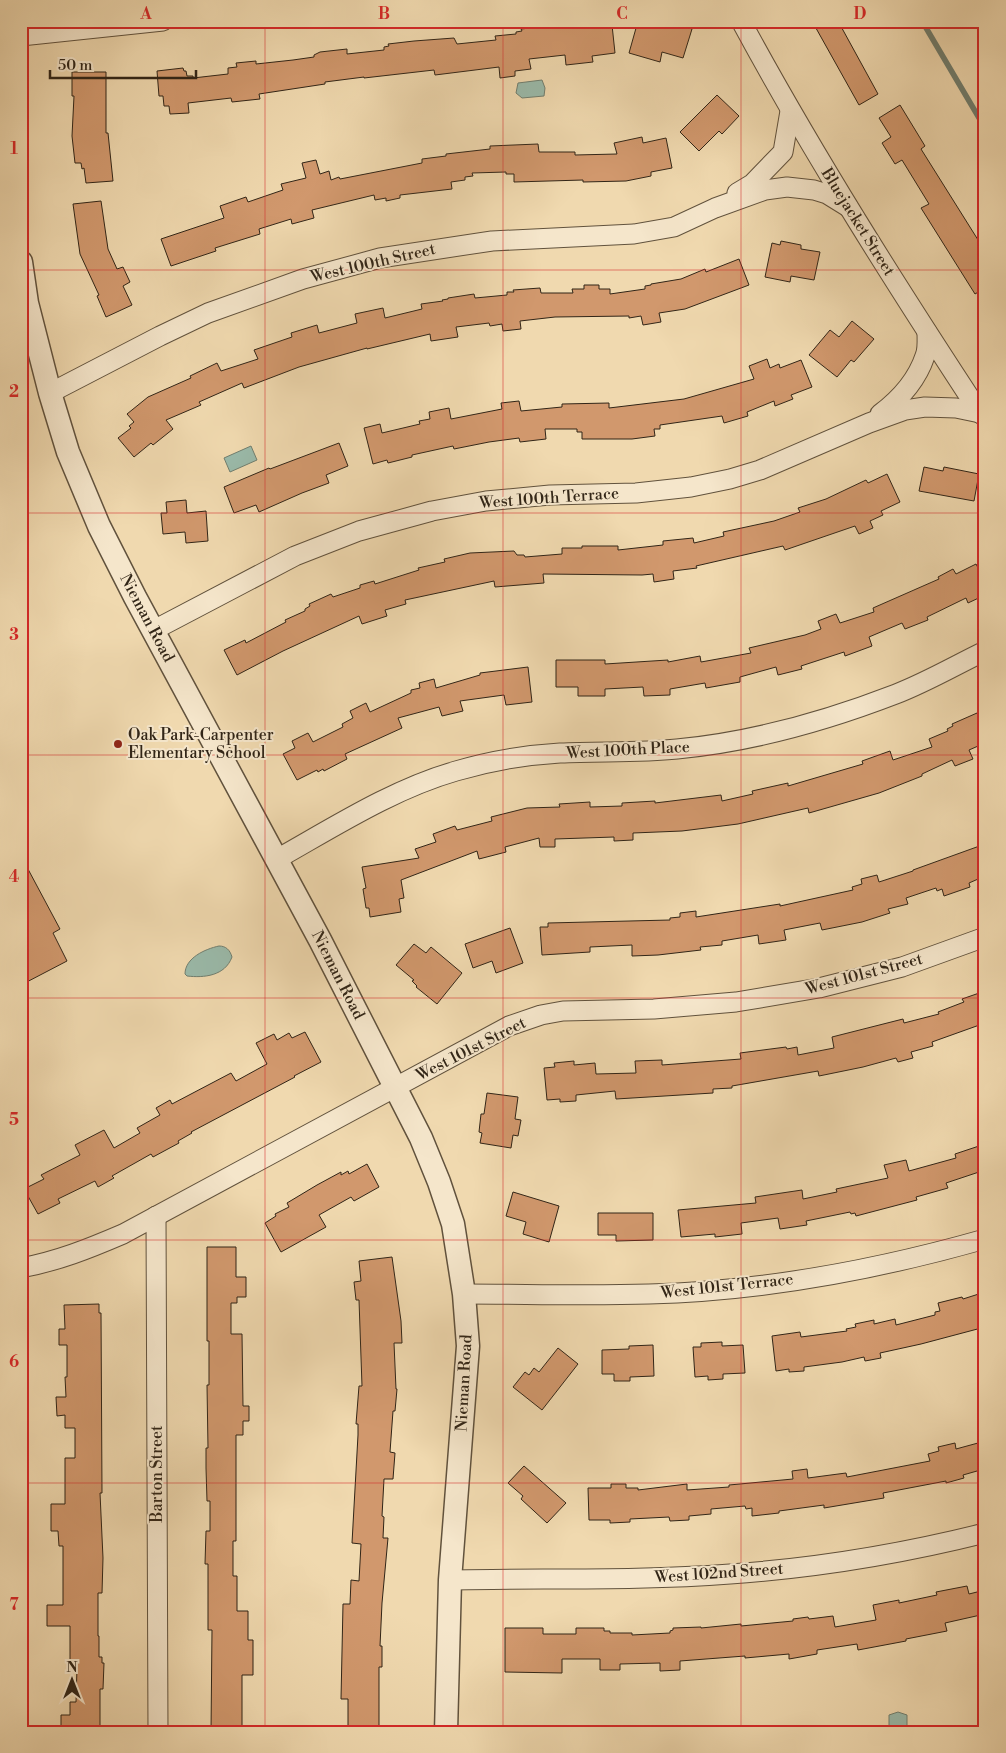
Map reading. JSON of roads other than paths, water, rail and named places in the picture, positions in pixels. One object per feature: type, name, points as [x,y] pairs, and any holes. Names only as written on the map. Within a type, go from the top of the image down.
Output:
[{"type":"street","points":[[21,36],[162,21]]},
{"type":"street","name":"Bluejacket Street","points":[[741,21],[790,111],[848,207],[927,332],[983,415]]},
{"type":"street","name":"West 100th Street","points":[[715,208],[752,184],[783,152],[790,111]]},
{"type":"street","name":"West 100th Street","points":[[50,393],[208,313],[303,279],[380,258],[473,243],[634,234],[674,226],[715,208],[765,190],[786,187],[814,190],[827,194],[848,207]]},
{"type":"street","name":"Nieman Road","points":[[21,262],[27,303],[50,393],[68,452],[99,526],[277,859],[421,1138],[439,1182],[453,1224],[464,1294],[468,1346],[450,1580],[446,1732]]},
{"type":"street","name":"West 100th Terrace","points":[[868,423],[893,404],[911,385],[926,354],[927,332]]},
{"type":"street","name":"West 100th Terrace","points":[[154,630],[295,556],[359,531],[432,511],[486,501],[550,495],[636,493],[691,487],[730,479],[760,470],[868,423],[905,410],[925,407],[956,408],[983,415]]},
{"type":"street","name":"West 100th Place","points":[[277,859],[410,788],[456,771],[512,758],[560,753],[678,749],[744,739],[815,722],[898,693],[985,651]]},
{"type":"street","name":"West 101st Street","points":[[21,1268],[76,1254],[123,1234],[510,1026],[541,1015],[563,1011],[654,1009],[736,1002],[810,990],[902,966],[985,937]]},
{"type":"street","name":"Barton Street","points":[[156,1216],[158,1732]]},
{"type":"street","name":"West 101st Terrace","points":[[464,1294],[650,1294],[746,1287],[852,1271],[934,1253],[985,1238]]},
{"type":"street","name":"West 102nd Street","points":[[450,1580],[652,1578],[730,1574],[806,1567],[869,1558],[946,1543],[985,1533]]},
{"type":"waterway","points":[[922,21],[985,128]]},
{"type":"place","name":"Oak Park-Carpenter Elementary School","points":[[118,744]]}]
